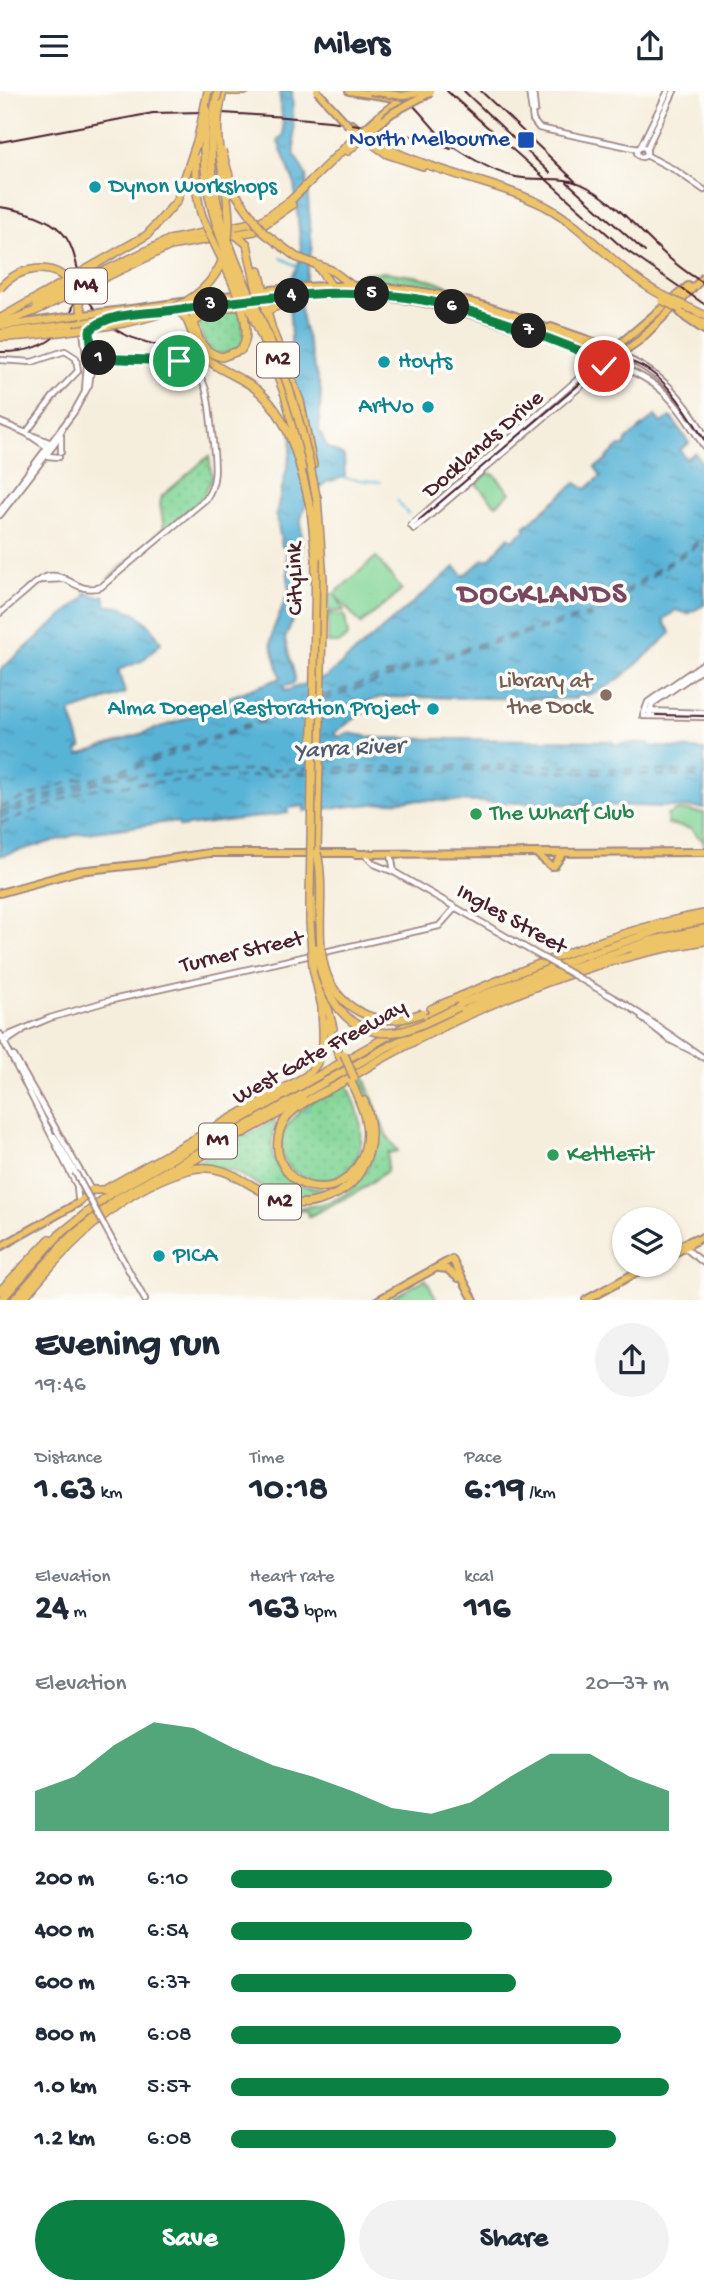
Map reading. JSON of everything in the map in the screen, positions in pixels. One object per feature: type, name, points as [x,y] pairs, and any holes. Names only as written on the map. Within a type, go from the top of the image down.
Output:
[{"type":"highway","points":[[1,321],[147,235],[177,201],[210,91]]},
{"type":"highway","name":"CityLink","points":[[210,91],[203,150],[209,205],[215,228],[285,394],[301,456],[312,515],[316,606],[310,928],[313,968],[321,1007],[361,1100]]},
{"type":"highway","points":[[0,335],[148,318],[174,309],[199,292],[217,271],[228,234],[228,211],[217,143],[220,105],[231,91]]},
{"type":"highway","name":"CityLink","points":[[231,91],[209,145],[216,208],[287,383],[306,446],[317,501],[323,580],[317,853],[319,973],[325,1016]]},
{"type":"highway","points":[[220,105],[223,159],[240,203],[258,227],[276,244],[318,267],[330,269],[350,284]]},
{"type":"highway","points":[[232,233],[247,233],[265,226],[362,135]]},
{"type":"highway","points":[[362,135],[383,151]]},
{"type":"highway","points":[[232,233],[282,211],[362,135]]},
{"type":"highway","points":[[362,135],[405,155],[545,207],[579,228],[642,283],[704,315]]},
{"type":"highway","points":[[189,304],[199,346],[213,355],[229,357],[243,348],[247,334],[233,286],[199,207],[195,178],[197,141]]},
{"type":"highway","points":[[354,145],[361,143],[544,210],[579,232],[639,286],[704,323]]},
{"type":"highway","points":[[232,233],[247,244],[261,291]]},
{"type":"highway","name":"M4","points":[[1,321],[35,311],[170,246],[232,233]]},
{"type":"highway","name":"M4","points":[[1,321],[181,237],[232,233]]},
{"type":"highway","points":[[247,233],[261,291]]},
{"type":"highway","points":[[318,267],[330,284]]},
{"type":"highway","points":[[0,288],[13,275],[24,271],[50,271],[71,285],[83,319]]},
{"type":"highway","points":[[266,311],[285,299],[304,295]]},
{"type":"highway","points":[[194,321],[217,310],[264,300],[302,408],[317,501]]},
{"type":"highway","points":[[189,304],[192,335]]},
{"type":"highway","points":[[175,306],[184,314],[192,335],[210,361],[256,389],[277,413],[290,438],[312,515]]},
{"type":"highway","name":"M2","points":[[317,853],[320,942],[332,987],[349,1006],[370,1017],[395,1020],[421,1016],[493,982],[592,946],[666,922],[704,919]]},
{"type":"highway","name":"M2","points":[[319,973],[338,1010],[354,1023],[388,1032],[407,1030],[589,957],[704,919]]},
{"type":"highway","name":"West Gate Freeway","points":[[14,1300],[66,1241],[135,1187],[389,1046],[485,1001],[548,977],[640,944],[704,929]]},
{"type":"highway","points":[[548,977],[644,948],[704,938]]},
{"type":"highway","name":"M1","points":[[22,1300],[40,1277],[91,1227],[128,1199],[404,1045],[485,1007],[581,971],[704,938]]},
{"type":"highway","name":"M2","points":[[91,1190],[104,1190],[310,1073],[324,1046],[325,1016]]},
{"type":"highway","name":"West Gate Freeway","points":[[1,1300],[49,1246],[110,1194],[421,1016]]},
{"type":"highway","name":"M2","points":[[361,1100],[367,1134],[364,1153],[354,1172],[339,1184],[323,1188],[304,1185],[292,1177],[278,1152],[278,1137],[285,1120],[299,1108],[363,1068]]},
{"type":"highway","name":"M2","points":[[128,1199],[180,1172],[203,1168],[232,1174],[268,1197],[286,1203],[302,1204],[327,1199],[350,1185],[367,1159],[372,1130],[361,1100]]},
{"type":"highway","name":"M2","points":[[110,1194],[214,1126]]},
{"type":"highway","points":[[0,1289],[64,1227],[87,1211]]},
{"type":"highway","points":[[28,1300],[40,1277]]},
{"type":"main road","points":[[320,91],[362,135]]},
{"type":"main road","points":[[349,91],[402,99],[431,91]]},
{"type":"main road","points":[[370,91],[391,95],[415,94]]},
{"type":"main road","points":[[362,135],[402,99],[424,91]]},
{"type":"main road","points":[[362,135],[392,113],[431,91]]},
{"type":"main road","points":[[304,295],[330,293],[391,296],[455,307],[543,335],[606,360],[619,355],[662,315],[675,297],[704,277]]},
{"type":"main road","points":[[606,360],[610,352],[674,307],[704,277]]},
{"type":"main road","points":[[704,277],[684,299],[686,314],[704,330]]},
{"type":"main road","points":[[330,284],[330,293]]},
{"type":"main road","points":[[0,335],[261,291],[350,284],[432,293],[602,345],[621,343]]},
{"type":"main road","points":[[261,291],[264,300]]},
{"type":"main road","points":[[674,307],[675,297]]},
{"type":"main road","points":[[189,304],[285,299]]},
{"type":"main road","points":[[1,321],[107,319],[175,306]]},
{"type":"main road","points":[[674,307],[704,323]]},
{"type":"main road","points":[[662,315],[686,314]]},
{"type":"main road","points":[[536,323],[619,355]]},
{"type":"main road","points":[[0,893],[75,872],[201,853],[704,853]]},
{"type":"main road","points":[[495,854],[609,853]]},
{"type":"main road","points":[[355,854],[387,854]]},
{"type":"main road","points":[[538,855],[553,866],[562,855]]},
{"type":"main road","points":[[55,1215],[91,1190]]},
{"type":"main road","points":[[1,1249],[85,1198],[91,1190]]},
{"type":"main road","points":[[682,1247],[704,1235]]},
{"type":"main road","points":[[378,1300],[450,1260]]},
{"type":"main road","points":[[450,1260],[471,1300]]},
{"type":"main road","points":[[450,1260],[471,1300]]},
{"type":"main road","points":[[436,1268],[446,1269],[458,1279]]},
{"type":"main road","points":[[586,1300],[628,1277]]},
{"type":"street","points":[[531,91],[538,126],[642,151],[704,189]]},
{"type":"street","points":[[642,151],[670,92]]},
{"type":"street","points":[[0,510],[50,446],[84,395],[90,360],[89,335],[83,319]]},
{"type":"street","points":[[83,319],[84,345]]},
{"type":"street","points":[[89,335],[92,328],[107,319]]},
{"type":"street","points":[[71,324],[78,329],[90,360]]},
{"type":"street","points":[[0,360],[32,362],[65,351],[74,355],[78,363],[75,375],[53,397],[29,434]]},
{"type":"street","points":[[619,355],[644,366],[668,384],[702,434],[703,443]]},
{"type":"street","points":[[0,613],[26,591],[49,578],[68,580],[88,589],[101,587],[206,499],[216,478],[210,412],[204,383],[194,369],[174,360],[90,360]]},
{"type":"street","points":[[606,360],[641,375],[662,388],[702,434]]},
{"type":"street","name":"Docklands Drive","points":[[414,526],[606,360]]},
{"type":"street","points":[[0,422],[50,446]]},
{"type":"street","points":[[29,434],[49,438],[64,426]]},
{"type":"street","points":[[45,458],[60,455],[64,426]]},
{"type":"street","points":[[29,434],[50,446]]},
{"type":"street","points":[[0,515],[45,458],[55,435]]},
{"type":"street","points":[[33,466],[40,446],[38,441]]},
{"type":"street","name":"Docklands Drive","points":[[449,495],[508,444]]},
{"type":"street","points":[[704,665],[662,695],[651,705],[647,714],[704,715]]},
{"type":"street","points":[[387,854],[394,872]]},
{"type":"street","name":"Ingles Street","points":[[366,856],[387,871],[394,872],[628,1006],[704,1058]]},
{"type":"street","name":"Turner Street","points":[[2,1038],[32,1025],[108,1001],[439,926],[455,908]]},
{"type":"street","points":[[2,1038],[145,1300]]},
{"type":"street","points":[[51,1128],[91,1190]]},
{"type":"street","points":[[51,1128],[77,1186],[78,1198]]},
{"type":"street","points":[[77,1186],[85,1181]]},
{"type":"street","points":[[685,1245],[704,1261]]},
{"type":"green space","points":[[385,272],[421,277],[449,286],[435,290],[368,281],[364,277],[364,273]]},
{"type":"green space","points":[[239,308],[243,335],[239,347],[234,351],[214,353],[204,343],[198,320],[204,316]]},
{"type":"green space","points":[[209,456],[212,478],[202,498],[107,580],[164,528],[160,504],[162,496]]},
{"type":"green space","points":[[488,473],[495,475],[510,493],[496,505],[476,484]]},
{"type":"green space","points":[[376,557],[402,590],[361,624],[336,596],[344,611],[329,612],[329,594],[334,594]]},
{"type":"green space","points":[[328,614],[345,616],[348,636],[339,643],[328,643]]},
{"type":"green space","points":[[678,810],[704,813],[704,846],[703,841],[691,829],[668,824],[667,815]]},
{"type":"green space","points":[[364,1075],[386,1134],[398,1151],[388,1153],[387,1171],[359,1191],[308,1217],[307,1211],[283,1209],[314,1206],[339,1197],[360,1179],[367,1168],[375,1141],[375,1126],[372,1108],[360,1077]]},
{"type":"green space","points":[[346,1081],[360,1121],[359,1153],[348,1170],[332,1178],[314,1179],[298,1174],[285,1162],[281,1146],[287,1126],[306,1106]]},
{"type":"green space","points":[[275,1120],[272,1142],[276,1163],[287,1177],[304,1185],[324,1189],[325,1196],[309,1200],[284,1199],[229,1170],[186,1167]]},
{"type":"green space","points":[[426,1279],[437,1300],[387,1300],[422,1281]]},
{"type":"water","name":"Yarra River","points":[[279,91],[292,91],[295,156],[306,175],[312,246],[300,308],[321,391],[319,430],[327,447],[344,456],[345,477],[326,482],[305,506],[301,519],[303,594],[285,639],[295,677],[294,683],[283,687],[285,691],[326,677],[455,567],[464,576],[484,559],[489,559],[509,537],[512,540],[526,530],[524,527],[576,483],[586,489],[601,476],[595,467],[607,460],[620,446],[625,446],[626,440],[655,416],[661,423],[671,417],[689,443],[680,450],[686,459],[695,453],[704,466],[704,605],[688,614],[676,610],[663,620],[671,633],[639,662],[601,690],[578,695],[577,699],[382,697],[366,702],[366,711],[334,733],[339,737],[348,733],[377,738],[612,741],[613,744],[649,743],[649,746],[704,750],[704,808],[412,800],[304,811],[304,806],[288,808],[288,813],[180,827],[178,823],[169,822],[79,834],[0,856],[0,670],[87,595],[84,592],[99,597],[104,595],[107,606],[124,608],[140,617],[161,643],[142,661],[118,670],[125,693],[70,712],[82,748],[77,750],[79,755],[199,714],[205,706],[281,678],[271,643],[273,630],[289,590],[286,550],[282,546],[276,514],[291,451],[293,373],[288,284],[299,263],[301,249],[294,182],[278,142],[284,134]]},
{"type":"waterway","points":[[281,258],[297,266]]},
{"type":"waterway","points":[[342,478],[381,482]]},
{"type":"waterway","points":[[397,500],[408,514]]},
{"type":"waterway","points":[[305,1112],[310,1109]]},
{"type":"ferry route","points":[[324,696],[468,647],[592,613],[704,538]]},
{"type":"ferry route","points":[[324,700],[468,650],[593,616],[704,541]]},
{"type":"ferry route","points":[[0,813],[312,701]]},
{"type":"ferry route","points":[[0,817],[312,704]]},
{"type":"ferry route","points":[[321,768],[535,765],[704,773]]},
{"type":"ferry route","points":[[112,777],[309,768]]},
{"type":"ferry route","points":[[320,773],[489,769],[704,777]]},
{"type":"ferry route","points":[[0,824],[87,790],[143,783],[308,773]]},
{"type":"ferry route","points":[[0,807],[78,779],[92,778]]},
{"type":"tram line","points":[[419,520],[607,361],[624,360],[653,373],[677,398],[704,439]]},
{"type":"tram line","points":[[656,715],[704,716]]},
{"type":"railway","points":[[391,91],[418,110],[445,140],[484,165],[516,177],[571,181],[589,188],[619,210],[673,262],[704,283]]},
{"type":"railway","points":[[447,91],[623,248],[704,304]]},
{"type":"railway","points":[[464,91],[550,173]]},
{"type":"railway","points":[[481,91],[577,183]]},
{"type":"railway","points":[[0,142],[153,113],[203,112]]},
{"type":"railway","points":[[222,113],[366,126],[423,139],[451,149]]},
{"type":"railway","points":[[567,182],[645,252]]},
{"type":"railway","points":[[0,207],[33,215],[54,225],[66,238],[83,287],[92,305],[107,323],[129,336],[178,353],[198,366]]},
{"type":"railway","points":[[0,352],[34,348],[58,333],[67,322],[72,309],[76,275]]},
{"type":"place","name":"North Melbourne","points":[[526,140]]},
{"type":"place","name":"Dynon Workshops","points":[[95,187]]},
{"type":"place","name":"Hoyts","points":[[384,362]]},
{"type":"place","name":"ArtVo","points":[[428,407]]},
{"type":"place","name":"Library at the Dock","points":[[606,695]]},
{"type":"place","name":"Alma Doepel Restoration Project","points":[[433,709]]},
{"type":"place","name":"The Wharf Club","points":[[476,814]]},
{"type":"place","name":"KettleFit","points":[[553,1155]]},
{"type":"place","name":"PICA","points":[[159,1256]]},
{"type":"district","name":"DOCKLANDS","points":[[543,596]]},
{"type":"route","points":[[179,361],[92,358],[90,331],[107,319],[282,297],[356,293],[420,300],[471,312],[543,335],[609,362],[604,366]]}]
